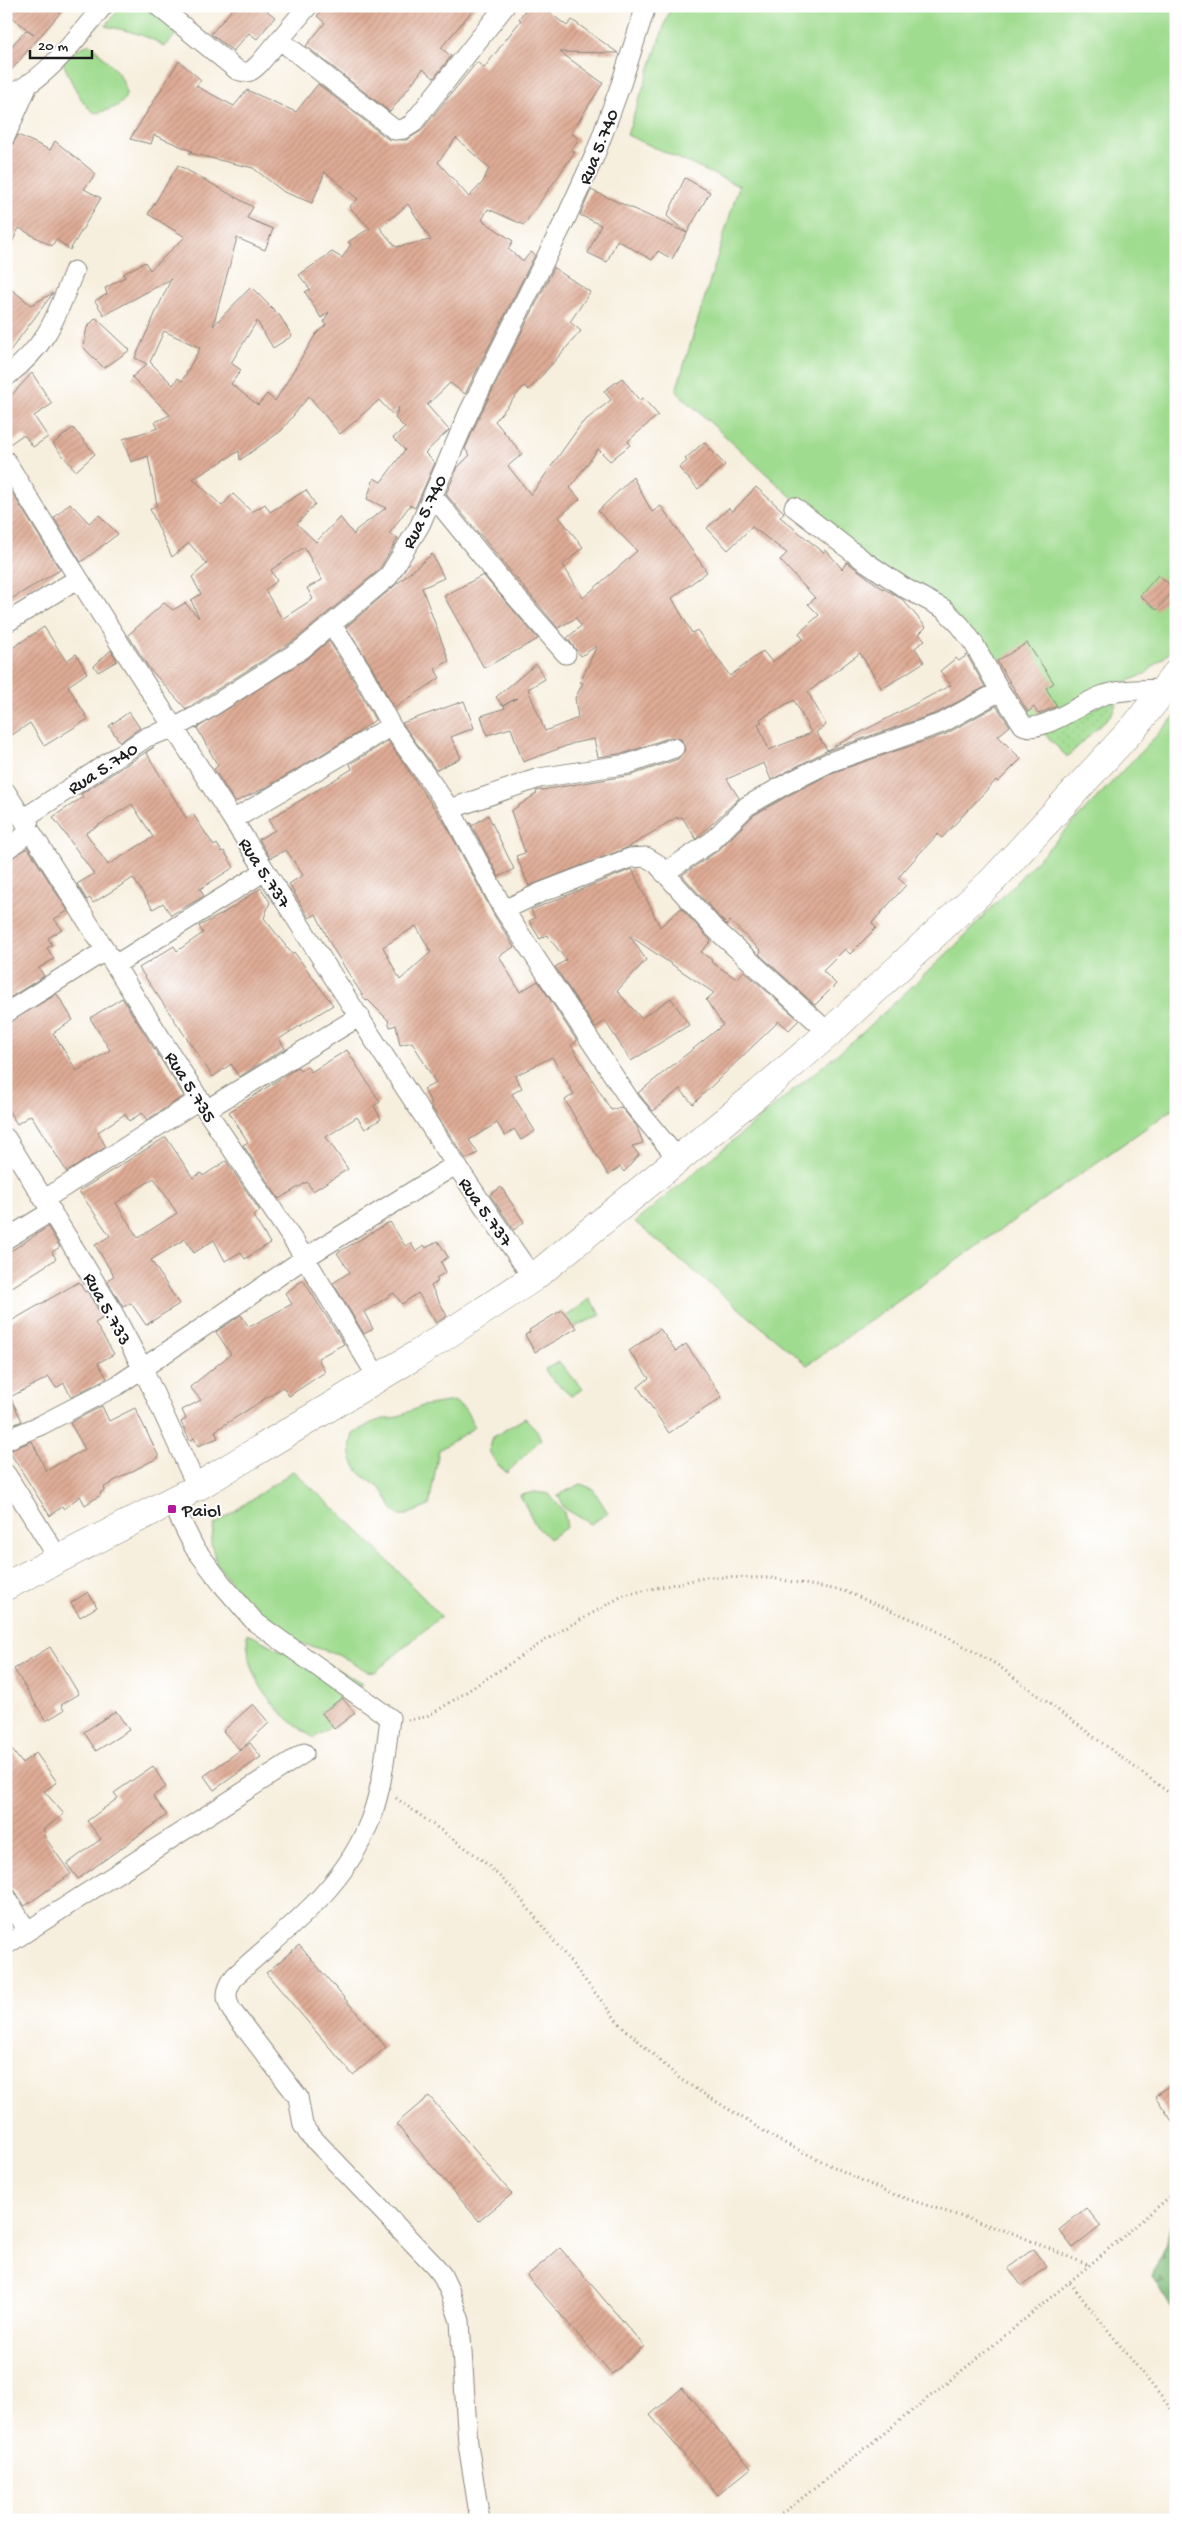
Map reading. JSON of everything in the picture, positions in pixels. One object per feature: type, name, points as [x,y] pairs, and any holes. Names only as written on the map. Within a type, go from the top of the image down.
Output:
[{"type":"main road","points":[[6,1586],[184,1494],[378,1378],[533,1278],[829,1033],[992,881],[1136,726],[1169,682]]},
{"type":"street","points":[[6,95],[28,83],[54,63],[102,6]]},
{"type":"street","points":[[158,6],[237,70],[246,73],[252,71],[308,6]]},
{"type":"street","points":[[280,40],[395,130],[404,129],[412,124],[505,6]]},
{"type":"street","name":"Rua 5.740","points":[[6,850],[24,838],[30,828],[29,815],[148,737],[174,728],[302,649],[388,578],[420,525],[469,412],[566,218],[594,155],[621,84],[646,6]]},
{"type":"street","points":[[6,135],[28,83]]},
{"type":"street","points":[[6,377],[42,343],[52,325],[74,271]]},
{"type":"street","name":"Rua 5.737","points":[[6,461],[77,580],[455,1165],[533,1278]]},
{"type":"street","points":[[433,496],[503,582],[566,654]]},
{"type":"street","points":[[794,507],[862,560],[903,587],[944,609],[960,625],[974,644],[1000,691],[1023,724],[1034,728],[1104,695],[1169,682]]},
{"type":"street","points":[[6,623],[77,580]]},
{"type":"street","points":[[332,625],[361,670],[391,726],[450,809],[504,910],[631,1102],[678,1159]]},
{"type":"street","points":[[664,873],[711,842],[747,806],[786,784],[830,762],[942,723],[1000,691]]},
{"type":"street","points":[[233,820],[391,726]]},
{"type":"street","points":[[450,809],[540,778],[628,764],[674,748]]},
{"type":"street","name":"Rua 5.735","points":[[6,792],[203,1104],[305,1258],[378,1378]]},
{"type":"street","points":[[504,910],[542,892],[630,858],[646,857],[656,863],[713,927],[829,1033]]},
{"type":"street","points":[[6,1013],[265,871]]},
{"type":"street","points":[[6,1238],[49,1205],[203,1104],[360,1016]]},
{"type":"street","name":"Rua 5.733","points":[[6,1138],[109,1305],[143,1370],[184,1494],[194,1547],[222,1584],[255,1622],[390,1718]]},
{"type":"street","points":[[6,1440],[41,1425],[143,1370],[305,1258],[455,1165]]},
{"type":"street","points":[[6,1474],[59,1559]]},
{"type":"street","points":[[390,1718],[380,1786],[366,1830],[333,1885],[235,1976],[228,1986],[226,2000],[232,2011],[298,2097],[303,2125],[308,2134],[442,2275],[460,2321],[468,2444],[480,2520]]},
{"type":"street","points":[[6,1945],[304,1753]]},
{"type":"street","points":[[6,1897],[27,1930]]},
{"type":"path","points":[[390,1718],[408,1720],[425,1717],[552,1636],[624,1594],[707,1577],[771,1578],[844,1591],[924,1624],[996,1664],[1069,1716],[1176,1798]]},
{"type":"path","points":[[380,1786],[481,1859],[512,1888],[619,2022],[680,2079],[778,2140],[886,2192],[1016,2234],[1090,2266]]},
{"type":"path","points":[[774,2520],[901,2421],[1070,2283],[1176,2191]]},
{"type":"path","points":[[1070,2283],[1176,2415]]},
{"type":"green space","points":[[122,6],[150,6],[180,30],[165,47],[144,36],[105,26]]},
{"type":"green space","points":[[671,6],[1176,6],[1176,647],[1145,674],[1054,713],[1029,721],[977,641],[821,524],[676,391],[739,186],[627,135]]},
{"type":"green space","points":[[89,44],[117,72],[125,87],[126,94],[117,106],[98,113],[92,111],[79,96],[63,62],[78,49]]},
{"type":"green space","points":[[1120,696],[1111,715],[1067,757],[1043,732]]},
{"type":"green space","points":[[1176,715],[1176,1107],[807,1365],[635,1222],[860,1035],[955,946]]},
{"type":"green space","points":[[590,1299],[601,1315],[568,1330],[561,1320]]},
{"type":"green space","points":[[559,1362],[583,1389],[571,1396],[549,1376],[545,1369]]},
{"type":"green space","points":[[454,1401],[465,1409],[475,1427],[439,1450],[429,1506],[406,1515],[399,1515],[393,1509],[382,1490],[364,1477],[355,1466],[351,1454],[353,1434],[371,1423],[383,1419],[392,1419],[422,1406]]},
{"type":"green space","points":[[525,1418],[536,1429],[541,1439],[507,1473],[496,1463],[489,1451],[493,1437]]},
{"type":"green space","points":[[293,1471],[357,1529],[441,1616],[375,1672],[367,1671],[338,1654],[293,1641],[268,1631],[217,1564],[211,1544],[214,1525]]},
{"type":"green space","points":[[581,1484],[593,1489],[608,1513],[591,1524],[564,1508],[558,1495]]},
{"type":"green space","points":[[535,1492],[549,1494],[564,1512],[567,1527],[549,1539],[536,1526],[520,1495]]},
{"type":"green space","points":[[247,1633],[285,1653],[328,1664],[362,1684],[321,1712],[331,1727],[314,1738],[287,1718],[275,1706],[258,1681],[252,1666],[248,1650]]},
{"type":"green space","points":[[1176,2221],[1176,2315],[1153,2276],[1172,2224]]},
{"type":"building","points":[[6,6],[66,6],[6,76],[6,52],[26,30],[34,35],[6,12]]},
{"type":"building","points":[[235,6],[261,6],[275,17],[257,39],[249,33],[233,51],[211,34]]},
{"type":"building","points":[[325,6],[476,6],[441,48],[451,56],[434,78],[423,69],[390,112],[306,46],[325,23],[317,16]]},
{"type":"building","points":[[528,6],[541,6],[567,26],[572,20],[618,53],[560,52],[603,83],[571,133],[579,139],[571,150],[575,152],[524,225],[488,209],[482,220],[513,241],[508,249],[523,261],[531,252],[535,255],[465,394],[450,383],[427,405],[449,430],[425,453],[435,463],[415,508],[410,505],[389,534],[398,538],[379,570],[295,640],[186,709],[149,668],[128,635],[164,603],[173,610],[185,603],[199,618],[191,600],[201,594],[192,577],[207,564],[189,543],[172,557],[150,509],[157,505],[148,456],[131,462],[123,439],[158,428],[155,422],[170,415],[132,377],[147,364],[135,358],[171,279],[104,315],[95,301],[107,294],[105,288],[125,277],[123,274],[145,262],[150,270],[185,237],[148,214],[178,165],[253,207],[247,218],[273,229],[265,250],[237,238],[213,326],[251,287],[280,316],[292,336],[273,348],[257,321],[231,363],[241,370],[231,384],[258,405],[267,394],[275,401],[316,334],[326,325],[324,322],[329,312],[321,318],[305,292],[310,289],[299,275],[332,252],[342,258],[351,244],[348,242],[370,228],[349,207],[358,199],[325,172],[312,203],[284,192],[253,168],[189,153],[192,151],[154,135],[151,144],[130,139],[179,61],[201,80],[196,86],[234,106],[247,90],[296,112],[318,84],[388,139],[406,140],[421,131],[477,62],[484,68],[521,20],[519,19]],"holes":[[[456,138],[489,168],[483,182],[469,197],[438,162]],[[408,204],[431,240],[396,247],[380,228]],[[164,331],[200,348],[182,381],[178,378],[173,385],[150,362]],[[309,396],[340,434],[379,400],[393,415],[399,407],[395,418],[405,428],[393,438],[405,450],[381,482],[374,478],[367,499],[386,508],[356,530],[354,535],[340,517],[316,542],[297,524],[315,504],[306,490],[270,512],[265,504],[252,512],[233,494],[222,506],[193,479],[239,451],[240,460],[281,431]],[[304,547],[322,580],[307,588],[313,599],[282,619],[265,590],[277,581],[271,570]]]},
{"type":"building","points":[[18,135],[50,150],[55,141],[96,174],[84,189],[101,198],[70,250],[56,239],[52,246],[19,228],[6,255],[6,146],[13,144]]},
{"type":"building","points":[[685,178],[710,192],[687,233],[667,216]]},
{"type":"building","points":[[591,190],[687,233],[672,259],[658,251],[652,260],[617,240],[607,262],[588,253],[601,225],[580,215]]},
{"type":"building","points":[[554,268],[590,292],[570,322],[581,331],[529,390],[524,386],[495,421],[522,454],[508,466],[531,495],[582,423],[611,400],[604,391],[622,378],[639,400],[643,398],[658,415],[628,441],[630,445],[610,461],[598,449],[570,488],[580,499],[559,517],[583,547],[563,565],[583,598],[637,551],[598,511],[633,477],[652,512],[661,506],[707,572],[672,598],[692,633],[697,630],[730,676],[763,651],[772,662],[803,639],[799,633],[819,615],[808,604],[815,598],[780,560],[787,553],[752,527],[728,550],[707,528],[729,508],[732,512],[756,487],[784,512],[780,517],[823,552],[826,550],[842,569],[847,562],[879,586],[903,600],[926,627],[919,634],[925,640],[915,648],[924,662],[882,689],[860,653],[808,692],[826,725],[816,732],[827,750],[951,685],[940,671],[956,658],[959,661],[967,655],[985,687],[937,713],[826,751],[771,780],[764,763],[727,779],[739,798],[696,839],[682,817],[678,819],[677,817],[629,847],[529,886],[516,856],[525,853],[511,811],[537,793],[536,791],[632,775],[678,759],[685,750],[681,739],[671,737],[625,753],[598,757],[594,739],[574,743],[523,762],[511,728],[487,735],[481,716],[505,708],[496,697],[536,664],[545,679],[528,689],[545,731],[578,718],[575,698],[583,683],[580,682],[597,646],[581,656],[567,638],[581,626],[576,618],[558,628],[446,494],[458,467],[470,455],[465,449],[479,417]],"holes":[[[794,700],[811,733],[769,750],[758,724],[762,722],[760,719]]]},
{"type":"building","points":[[6,285],[31,305],[53,293],[6,356]]},
{"type":"building","points":[[96,318],[130,350],[104,368],[83,347],[87,327]]},
{"type":"building","points":[[32,373],[52,404],[34,416],[48,437],[33,447],[25,436],[21,436],[6,447],[6,401]]},
{"type":"building","points":[[73,428],[95,454],[76,471],[53,444]]},
{"type":"building","points":[[704,442],[725,465],[698,489],[679,468],[687,461],[685,459]]},
{"type":"building","points":[[6,483],[60,570],[6,602]]},
{"type":"building","points":[[70,503],[89,523],[99,515],[118,534],[81,562],[54,518]]},
{"type":"building","points":[[432,554],[444,578],[422,588],[449,661],[435,669],[440,678],[394,708],[370,664],[346,627]]},
{"type":"building","points":[[483,575],[538,639],[484,668],[444,596]]},
{"type":"building","points":[[1158,575],[1175,589],[1157,610],[1140,596]]},
{"type":"building","points":[[44,627],[66,661],[76,654],[87,673],[68,686],[88,719],[44,746],[30,723],[6,739],[6,652]]},
{"type":"building","points":[[329,641],[375,720],[356,734],[267,787],[235,802],[214,769],[218,766],[197,728],[308,658]]},
{"type":"building","points":[[1027,643],[1054,683],[1046,688],[1057,706],[1038,714],[1034,707],[1028,712],[997,661]]},
{"type":"building","points":[[111,650],[117,661],[98,672],[94,666]]},
{"type":"building","points":[[464,701],[474,728],[451,737],[461,758],[436,770],[402,723]]},
{"type":"building","points":[[996,706],[1010,726],[998,736],[1021,759],[998,782],[996,780],[942,838],[938,834],[898,878],[906,885],[872,923],[876,928],[850,954],[845,949],[823,971],[836,984],[815,1005],[759,954],[761,951],[730,921],[727,925],[682,875],[719,850],[754,815],[791,794],[834,772],[946,734]]},
{"type":"building","points":[[129,712],[140,728],[120,742],[109,726]]},
{"type":"building","points":[[388,741],[446,825],[494,915],[514,947],[499,956],[520,992],[538,981],[577,1041],[571,1045],[611,1110],[621,1107],[637,1127],[643,1143],[632,1146],[639,1155],[624,1172],[620,1167],[608,1175],[565,1100],[574,1094],[552,1057],[515,1076],[522,1088],[512,1094],[535,1131],[521,1140],[514,1129],[505,1136],[497,1123],[469,1140],[478,1153],[466,1159],[430,1105],[432,1104],[424,1089],[436,1083],[412,1042],[400,1045],[396,1025],[390,1027],[388,1020],[368,1000],[366,1001],[332,947],[316,914],[309,918],[289,884],[303,875],[286,850],[270,858],[259,839],[275,830],[268,820],[352,769],[350,764]],"holes":[[[416,926],[431,952],[400,980],[383,947]]]},
{"type":"building","points":[[146,752],[186,818],[193,814],[214,846],[217,844],[222,852],[224,851],[234,867],[200,889],[204,896],[171,915],[163,903],[153,909],[133,878],[93,903],[90,898],[87,900],[77,884],[94,874],[53,817],[83,797],[81,794]],"holes":[[[132,804],[153,837],[108,865],[86,833]]]},
{"type":"building","points":[[488,815],[514,869],[499,877],[472,826]]},
{"type":"building","points":[[28,848],[68,911],[54,919],[62,929],[48,938],[52,945],[47,948],[54,959],[39,968],[44,976],[6,1000],[6,861]]},
{"type":"building","points":[[632,869],[660,927],[681,908],[711,941],[701,952],[712,960],[711,962],[737,979],[744,971],[799,1020],[789,1030],[779,1021],[693,1104],[680,1089],[653,1111],[638,1093],[723,1025],[706,1000],[714,993],[630,936],[646,960],[617,991],[641,1018],[671,998],[689,1025],[631,1061],[605,1021],[595,1028],[555,967],[566,960],[547,935],[540,939],[529,921],[535,918],[531,910]]},
{"type":"building","points":[[261,888],[270,902],[264,918],[292,954],[294,952],[333,1005],[279,1039],[285,1048],[239,1077],[231,1064],[213,1077],[139,968],[174,946],[177,951],[203,933],[199,926],[224,913]]},
{"type":"building","points":[[57,994],[73,1020],[53,1033],[77,1071],[110,1050],[90,1018],[122,998],[184,1096],[147,1120],[142,1113],[129,1121],[125,1114],[98,1132],[106,1147],[67,1172],[31,1115],[17,1124],[6,1107],[6,1024]]},
{"type":"building","points":[[347,1050],[380,1102],[374,1106],[381,1119],[365,1129],[357,1117],[326,1137],[348,1169],[313,1191],[307,1182],[279,1199],[243,1145],[248,1142],[229,1112],[298,1067],[300,1071],[307,1066],[311,1072]]},
{"type":"building","points":[[166,1137],[193,1178],[201,1173],[203,1176],[226,1161],[260,1211],[253,1216],[270,1243],[245,1259],[241,1252],[225,1261],[214,1240],[194,1253],[185,1239],[151,1260],[179,1304],[146,1325],[131,1303],[123,1307],[107,1280],[114,1276],[95,1245],[110,1236],[79,1191]],"holes":[[[154,1178],[177,1213],[138,1238],[116,1203]]]},
{"type":"building","points":[[501,1187],[524,1222],[514,1230],[490,1195]]},
{"type":"building","points":[[390,1222],[405,1246],[411,1243],[416,1252],[424,1245],[426,1248],[438,1241],[448,1257],[441,1262],[446,1272],[436,1278],[438,1281],[431,1286],[447,1316],[436,1323],[418,1293],[402,1304],[394,1293],[364,1312],[373,1329],[364,1334],[333,1283],[350,1272],[337,1253]]},
{"type":"building","points":[[48,1227],[60,1247],[52,1252],[56,1259],[6,1291],[6,1254]]},
{"type":"building","points":[[303,1280],[344,1344],[318,1358],[325,1372],[289,1396],[283,1387],[215,1431],[218,1438],[198,1446],[194,1438],[190,1441],[181,1422],[186,1419],[182,1410],[201,1400],[190,1387],[231,1354],[216,1332],[241,1315],[249,1327],[292,1304],[285,1293]]},
{"type":"building","points":[[79,1282],[85,1292],[87,1291],[103,1318],[95,1323],[114,1354],[98,1363],[107,1378],[71,1397],[64,1383],[56,1388],[49,1377],[10,1397],[22,1421],[6,1428],[6,1324]]},
{"type":"building","points":[[562,1310],[577,1328],[535,1352],[525,1335],[530,1332],[529,1330]]},
{"type":"building","points":[[660,1329],[676,1351],[686,1344],[722,1397],[669,1433],[638,1387],[649,1378],[629,1351]]},
{"type":"building","points":[[102,1406],[109,1421],[135,1408],[159,1457],[104,1487],[105,1490],[100,1493],[101,1495],[85,1505],[80,1496],[64,1509],[62,1506],[50,1516],[9,1451],[32,1441],[46,1471],[85,1449],[70,1423]]},
{"type":"building","points":[[88,1592],[97,1607],[80,1617],[71,1603]]},
{"type":"building","points":[[50,1647],[79,1694],[61,1705],[64,1710],[46,1721],[14,1669]]},
{"type":"building","points":[[342,1698],[355,1713],[334,1729],[322,1713]]},
{"type":"building","points":[[253,1704],[269,1723],[240,1750],[223,1731]]},
{"type":"building","points":[[116,1711],[129,1730],[96,1751],[84,1732]]},
{"type":"building","points":[[6,1742],[22,1763],[36,1753],[57,1782],[44,1791],[64,1814],[43,1830],[46,1834],[44,1836],[71,1874],[25,1906],[15,1891],[6,1886]]},
{"type":"building","points":[[250,1743],[261,1757],[214,1790],[204,1776]]},
{"type":"building","points":[[153,1766],[166,1787],[153,1796],[167,1815],[78,1879],[67,1864],[101,1839],[87,1821],[118,1798],[114,1793]]},
{"type":"building","points":[[299,1945],[386,2047],[353,2075],[266,1973]]},
{"type":"building","points":[[1176,2081],[1176,2127],[1155,2096]]},
{"type":"building","points":[[429,2096],[512,2194],[479,2221],[396,2124]]},
{"type":"building","points":[[1086,2208],[1101,2226],[1073,2248],[1059,2230]]},
{"type":"building","points":[[560,2248],[644,2346],[612,2374],[527,2276]]},
{"type":"building","points":[[1033,2249],[1047,2267],[1022,2286],[1008,2268]]},
{"type":"building","points":[[682,2388],[751,2468],[718,2495],[650,2415]]},
{"type":"place","name":"Paiol","points":[[172,1509]]}]
